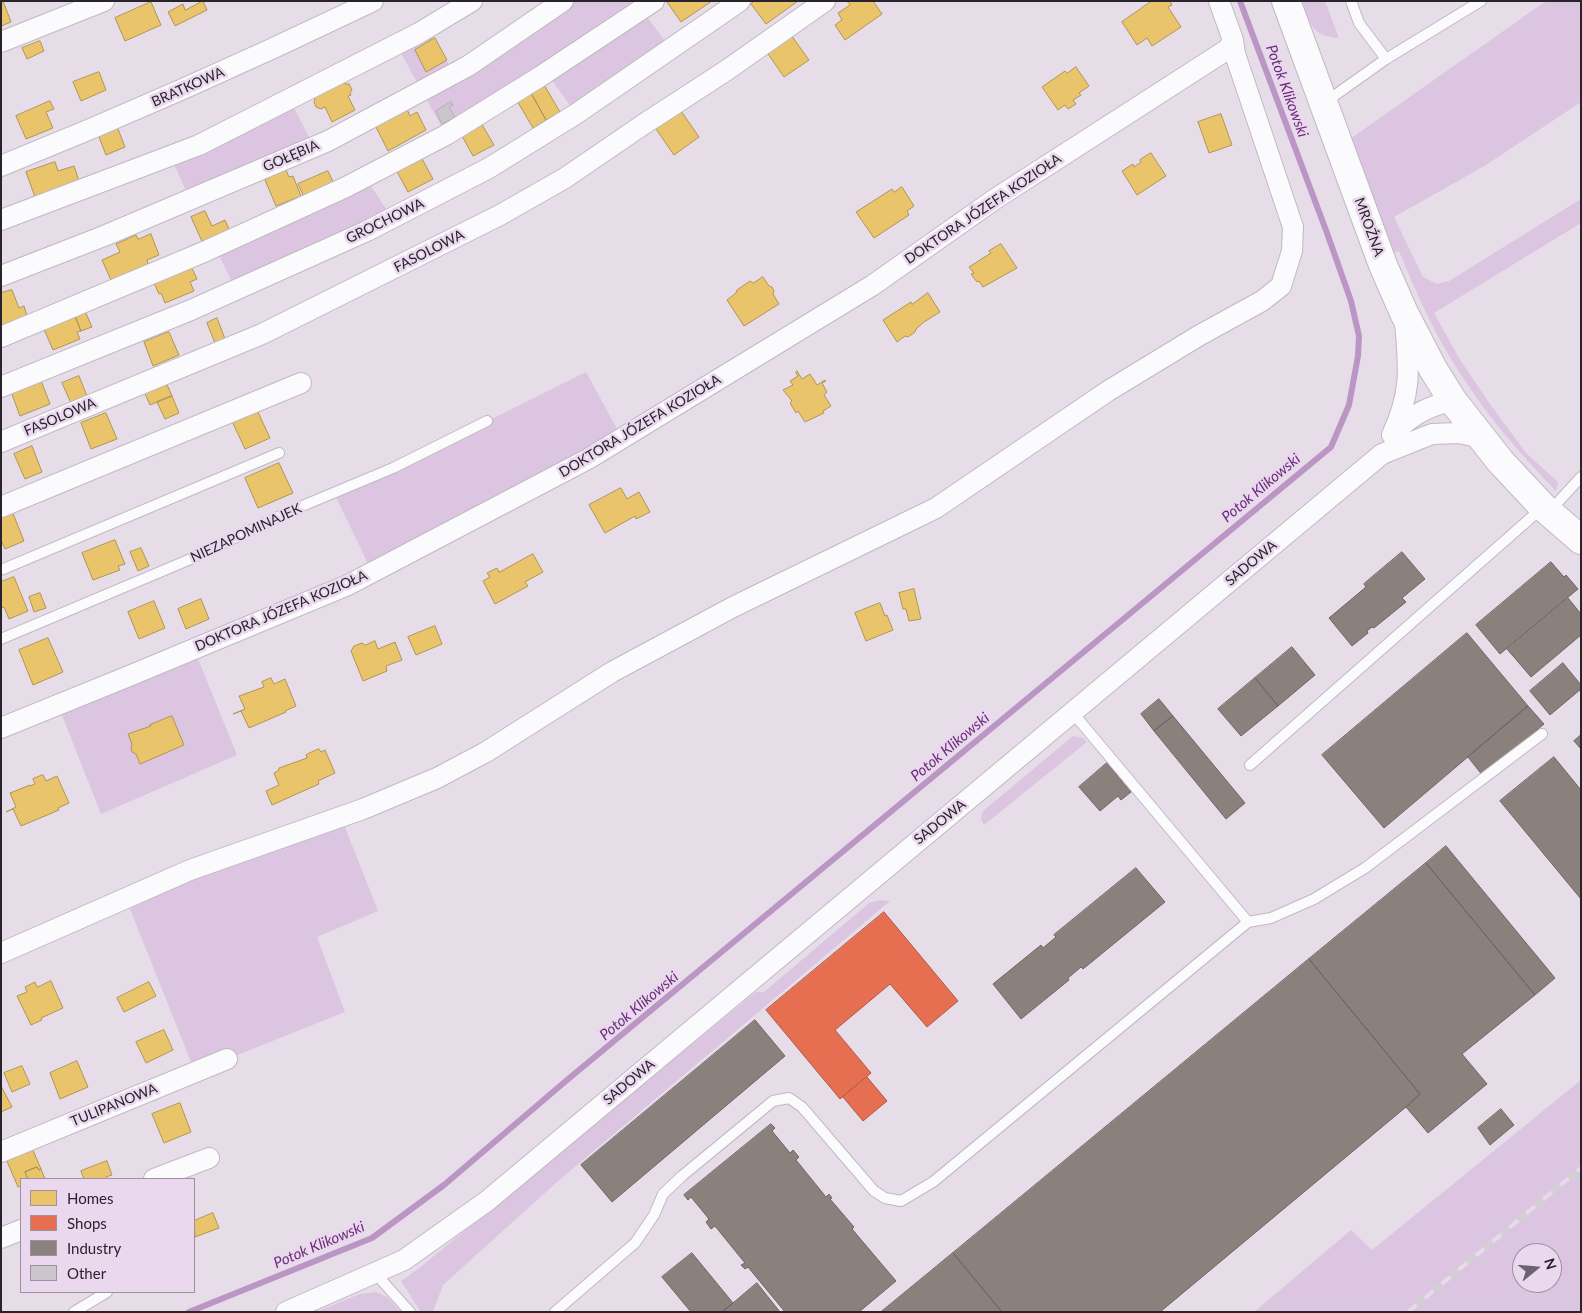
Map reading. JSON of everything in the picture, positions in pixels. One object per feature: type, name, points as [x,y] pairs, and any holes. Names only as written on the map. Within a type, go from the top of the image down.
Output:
[{"type":"main road","name":"MROŹNA","points":[[1286,1],[1383,265],[1404,313],[1453,402],[1482,438]]},
{"type":"main road","points":[[1482,438],[1500,461],[1546,510],[1581,540]]},
{"type":"street","points":[[1,42],[104,1]]},
{"type":"street","name":"BRATKOWA","points":[[1,166],[132,112],[291,41],[372,1]]},
{"type":"street","points":[[1,220],[199,144],[419,33],[472,1]]},
{"type":"street","name":"GOŁĘBIA","points":[[1,276],[104,236],[328,141],[468,66],[563,1]]},
{"type":"street","points":[[1,337],[206,251],[346,187],[446,135],[541,76],[654,1]]},
{"type":"street","name":"GROCHOWA","points":[[1,387],[191,310],[367,230],[481,172],[576,114],[740,1]]},
{"type":"street","name":"FASOLOWA","points":[[1,442],[262,334],[500,215],[566,178],[727,70],[825,1]]},
{"type":"street","points":[[1,953],[190,870],[363,809],[437,778],[486,752],[612,672],[733,607],[936,508],[1108,391],[1200,335],[1262,301],[1281,286],[1292,252],[1293,226],[1219,1]]},
{"type":"street","name":"DOKTORA JÓZEFA KOZIOŁA","points":[[1,728],[348,584],[588,459],[873,285],[1004,194],[1228,49],[1233,40]]},
{"type":"street","points":[[1382,454],[1400,417],[1407,394],[1409,365],[1404,313]]},
{"type":"street","points":[[1,507],[301,383]]},
{"type":"street","points":[[1392,435],[1411,417],[1421,411],[1438,404],[1453,402]]},
{"type":"street","points":[[1432,434],[1447,416],[1453,402]]},
{"type":"street","name":"SADOWA","points":[[286,1312],[404,1260],[487,1201],[1382,454],[1432,434],[1459,433],[1482,438]]},
{"type":"street","name":"TULIPANOWA","points":[[1,1152],[227,1059]]},
{"type":"street","points":[[157,1178],[209,1158]]},
{"type":"street","points":[[1,1238],[20,1230]]},
{"type":"lane","points":[[1351,1],[1359,23],[1386,59]]},
{"type":"lane","points":[[1324,103],[1386,59],[1481,1]]},
{"type":"lane","name":"NIEZAPOMINAJEK","points":[[1,639],[186,561],[295,509],[393,468],[487,421]]},
{"type":"lane","points":[[1,570],[279,453]]},
{"type":"lane","points":[[1250,765],[1546,510],[1581,477]]},
{"type":"lane","points":[[1073,713],[1248,922]]},
{"type":"lane","points":[[555,1312],[635,1243],[654,1215],[663,1194],[773,1101],[789,1098],[802,1108],[874,1190],[885,1198],[901,1201],[934,1182],[1248,922],[1271,918],[1314,899],[1364,868],[1542,734]]},
{"type":"lane","points":[[374,1273],[410,1312]]},
{"type":"lane","points":[[74,1312],[106,1293]]},
{"type":"shaded area","points":[[563,1],[635,1],[671,49],[576,114],[546,72],[446,135],[396,44],[427,28],[454,73]]},
{"type":"shaded area","points":[[1302,1],[1325,1],[1339,38],[1323,35],[1313,27]]},
{"type":"shaded area","points":[[1546,1],[1581,1],[1581,102],[1486,165],[1394,217],[1423,277],[1437,284],[1449,281],[1581,199],[1581,223],[1434,313],[1459,358],[1492,407],[1527,454],[1558,482],[1556,491],[1494,421],[1471,391],[1443,346],[1412,283],[1399,251],[1392,253],[1350,139]]},
{"type":"shaded area","points":[[289,98],[314,147],[190,199],[170,156]]},
{"type":"shaded area","points":[[365,177],[392,218],[236,290],[215,247]]},
{"type":"shaded area","points":[[586,372],[622,438],[372,572],[334,493],[393,468]]},
{"type":"shaded area","points":[[194,649],[237,755],[101,814],[58,705]]},
{"type":"shaded area","points":[[1073,736],[1083,738],[1087,742],[984,825],[981,819],[982,812]]},
{"type":"shaded area","points":[[341,817],[378,911],[317,937],[345,1012],[195,1072],[126,899]]},
{"type":"shaded area","points":[[880,900],[890,901],[557,1182],[443,1285],[433,1312],[421,1312],[401,1281],[756,992],[764,992],[869,903]]},
{"type":"shaded area","points":[[1581,1080],[1581,1312],[1254,1312],[1351,1230],[1372,1250]]},
{"type":"shaded area","points":[[376,1292],[387,1297],[401,1312],[316,1312],[360,1294]]},
{"type":"building: Homes","points":[[1,1],[3,1],[11,22],[1,26]]},
{"type":"building: Homes","points":[[203,1],[207,10],[175,26],[168,12],[183,4],[185,10]]},
{"type":"building: Homes","points":[[668,1],[712,1],[681,22]]},
{"type":"building: Homes","points":[[755,1],[798,1],[766,24],[751,4]]},
{"type":"building: Homes","points":[[847,1],[873,1],[882,14],[845,40],[835,25],[842,20],[838,13],[850,5]]},
{"type":"building: Homes","points":[[1152,1],[1170,1],[1172,5],[1168,7],[1181,27],[1152,46],[1147,38],[1137,45],[1122,22]]},
{"type":"building: Homes","points":[[151,2],[161,25],[125,41],[115,18]]},
{"type":"building: Homes","points":[[791,35],[809,60],[784,77],[766,51]]},
{"type":"building: Homes","points":[[435,38],[447,60],[426,72],[415,50]]},
{"type":"building: Homes","points":[[40,41],[44,51],[27,59],[22,48]]},
{"type":"building: Homes","points":[[1076,67],[1089,86],[1079,93],[1081,95],[1073,100],[1076,104],[1068,109],[1065,105],[1058,110],[1042,87],[1065,71],[1067,73]]},
{"type":"building: Homes","points":[[99,72],[106,90],[81,101],[73,82]]},
{"type":"building: Homes","points":[[344,81],[345,84],[349,84],[352,90],[351,95],[348,96],[355,110],[332,122],[325,107],[321,109],[316,107],[314,96]]},
{"type":"building: Homes","points":[[543,83],[560,112],[546,120],[530,91]]},
{"type":"building: Homes","points":[[530,91],[546,120],[533,128],[516,99]]},
{"type":"building: Homes","points":[[50,101],[54,109],[46,112],[53,128],[26,139],[16,116]]},
{"type":"building: Homes","points":[[407,109],[410,116],[417,112],[426,130],[388,151],[375,125]]},
{"type":"building: Homes","points":[[681,111],[699,137],[674,155],[656,129]]},
{"type":"building: Homes","points":[[1221,114],[1232,145],[1209,153],[1198,122]]},
{"type":"building: Homes","points":[[481,123],[494,145],[473,156],[461,134]]},
{"type":"building: Homes","points":[[118,129],[125,147],[106,155],[99,137]]},
{"type":"building: Homes","points":[[1151,153],[1166,176],[1137,195],[1122,171],[1133,164],[1134,167],[1141,162],[1140,160]]},
{"type":"building: Homes","points":[[420,155],[433,179],[408,192],[395,168]]},
{"type":"building: Homes","points":[[55,162],[58,171],[74,166],[79,181],[35,197],[26,172]]},
{"type":"building: Homes","points":[[286,170],[289,177],[293,176],[301,196],[276,206],[265,180]]},
{"type":"building: Homes","points":[[328,171],[335,186],[305,199],[298,184]]},
{"type":"building: Homes","points":[[902,187],[914,206],[907,211],[909,215],[874,238],[856,212],[892,189],[894,192]]},
{"type":"building: Homes","points":[[205,211],[212,226],[225,220],[232,236],[205,248],[191,217]]},
{"type":"building: Homes","points":[[151,234],[159,255],[147,260],[148,264],[111,280],[102,260],[120,252],[116,244],[136,235],[138,239]]},
{"type":"building: Homes","points":[[1001,244],[1017,268],[983,287],[971,274],[974,273],[969,267]]},
{"type":"building: Homes","points":[[190,264],[197,279],[190,282],[194,291],[165,303],[153,281]]},
{"type":"building: Homes","points":[[763,277],[769,286],[772,287],[773,294],[779,304],[744,326],[727,300],[750,281],[753,283]]},
{"type":"building: Homes","points":[[12,290],[19,308],[24,306],[27,316],[1,326],[1,293]]},
{"type":"building: Homes","points":[[928,293],[940,312],[924,322],[908,337],[905,336],[897,342],[883,320]]},
{"type":"building: Homes","points":[[85,311],[92,327],[81,331],[75,315]]},
{"type":"building: Homes","points":[[74,314],[81,331],[77,332],[80,339],[53,350],[43,327]]},
{"type":"building: Homes","points":[[217,318],[225,339],[215,343],[207,323]]},
{"type":"building: Homes","points":[[169,332],[179,355],[153,366],[144,342]]},
{"type":"building: Homes","points":[[797,371],[802,379],[810,374],[817,385],[826,381],[822,383],[827,392],[824,395],[831,406],[823,411],[824,413],[805,422],[798,411],[796,413],[790,403],[792,401],[783,390],[793,385],[790,381],[798,376]]},
{"type":"building: Homes","points":[[79,376],[87,396],[71,403],[62,383]]},
{"type":"building: Homes","points":[[40,378],[50,404],[20,416],[10,389]]},
{"type":"building: Homes","points":[[165,380],[172,396],[150,405],[143,389]]},
{"type":"building: Homes","points":[[172,396],[179,413],[165,419],[157,402]]},
{"type":"building: Homes","points":[[256,408],[270,438],[245,449],[231,419]]},
{"type":"building: Homes","points":[[106,413],[117,439],[91,449],[81,423]]},
{"type":"building: Homes","points":[[32,446],[42,472],[25,479],[14,454]]},
{"type":"building: Homes","points":[[279,463],[293,493],[258,508],[245,478]]},
{"type":"building: Homes","points":[[621,488],[627,499],[639,492],[650,512],[636,519],[635,516],[605,533],[589,505]]},
{"type":"building: Homes","points":[[12,511],[24,541],[5,549],[1,540],[1,516]]},
{"type":"building: Homes","points":[[115,540],[125,564],[118,566],[120,570],[93,580],[82,553]]},
{"type":"building: Homes","points":[[141,548],[149,566],[138,571],[130,552]]},
{"type":"building: Homes","points":[[533,554],[543,572],[525,582],[528,586],[495,604],[483,581],[490,577],[487,573],[497,568],[499,572]]},
{"type":"building: Homes","points":[[14,577],[28,611],[9,619],[4,607],[1,608],[1,582]]},
{"type":"building: Homes","points":[[914,589],[921,619],[909,621],[906,609],[903,609],[899,593]]},
{"type":"building: Homes","points":[[40,593],[46,608],[34,612],[29,597]]},
{"type":"building: Homes","points":[[201,599],[209,619],[186,629],[178,609]]},
{"type":"building: Homes","points":[[154,601],[165,628],[139,639],[128,612]]},
{"type":"building: Homes","points":[[880,603],[893,630],[866,641],[855,613]]},
{"type":"building: Homes","points":[[435,626],[442,644],[416,655],[408,637]]},
{"type":"building: Homes","points":[[48,638],[63,672],[33,685],[19,650]]},
{"type":"building: Homes","points":[[375,641],[378,649],[395,642],[402,660],[386,666],[387,671],[363,681],[351,651],[354,646],[362,643],[365,645]]},
{"type":"building: Homes","points":[[271,678],[274,684],[285,679],[296,706],[249,728],[241,711],[233,714],[245,709],[239,696],[264,687],[262,682]]},
{"type":"building: Homes","points":[[172,716],[184,745],[140,764],[136,754],[132,752],[132,744],[128,734]]},
{"type":"building: Homes","points":[[319,749],[321,752],[325,750],[335,773],[318,781],[319,784],[272,805],[266,791],[279,785],[274,773],[279,768],[307,758],[306,755]]},
{"type":"building: Homes","points":[[43,775],[46,781],[57,776],[69,803],[58,808],[59,810],[21,826],[13,809],[6,812],[16,807],[10,793],[35,784],[33,779]]},
{"type":"building: Homes","points":[[51,981],[63,1008],[31,1025],[17,996],[27,992],[25,987],[35,982],[37,987]]},
{"type":"building: Homes","points":[[149,982],[156,996],[124,1012],[117,998]]},
{"type":"building: Homes","points":[[164,1030],[173,1050],[146,1063],[136,1042]]},
{"type":"building: Homes","points":[[77,1061],[88,1087],[60,1099],[50,1073]]},
{"type":"building: Homes","points":[[22,1066],[30,1084],[12,1092],[4,1073]]},
{"type":"building: Homes","points":[[1,1086],[12,1107],[1,1112]]},
{"type":"building: Homes","points":[[180,1103],[191,1132],[164,1143],[152,1114]]},
{"type":"building: Homes","points":[[32,1148],[41,1169],[39,1170],[37,1167],[25,1172],[28,1178],[20,1178],[20,1186],[18,1187],[6,1159]]},
{"type":"building: Homes","points":[[107,1161],[112,1175],[106,1178],[84,1178],[81,1171]]},
{"type":"building: Homes","points":[[37,1167],[39,1170],[41,1169],[45,1178],[28,1178],[25,1172]]},
{"type":"building: Homes","points":[[213,1213],[219,1228],[195,1237],[195,1221]]},
{"type":"building: Shops","points":[[884,912],[958,1001],[927,1027],[890,984],[835,1030],[871,1073],[840,1099],[766,1010]]},
{"type":"building: Shops","points":[[867,1077],[887,1101],[863,1121],[843,1097]]},
{"type":"building: Industry","points":[[1402,552],[1425,579],[1402,598],[1406,602],[1374,628],[1372,627],[1367,631],[1368,633],[1352,646],[1329,618],[1366,587],[1364,584]]},
{"type":"building: Industry","points":[[1551,562],[1578,589],[1500,654],[1476,625]]},
{"type":"building: Industry","points":[[1568,598],[1581,614],[1581,635],[1531,677],[1507,649]]},
{"type":"building: Industry","points":[[1467,633],[1528,706],[1384,828],[1322,755]]},
{"type":"building: Industry","points":[[1292,647],[1315,675],[1278,706],[1255,678]]},
{"type":"building: Industry","points":[[1563,663],[1581,685],[1581,689],[1550,715],[1530,691]]},
{"type":"building: Industry","points":[[1255,678],[1278,706],[1241,736],[1218,709]]},
{"type":"building: Industry","points":[[1159,699],[1173,716],[1154,731],[1141,714]]},
{"type":"building: Industry","points":[[1528,706],[1544,724],[1483,776],[1468,757]]},
{"type":"building: Industry","points":[[1173,716],[1245,803],[1226,819],[1154,731]]},
{"type":"building: Industry","points":[[1581,735],[1581,749],[1574,741]]},
{"type":"building: Industry","points":[[1554,757],[1581,790],[1581,899],[1500,801]]},
{"type":"building: Industry","points":[[1107,763],[1131,792],[1121,800],[1118,796],[1100,811],[1079,787]]},
{"type":"building: Industry","points":[[1446,846],[1555,978],[1535,995],[1426,863]]},
{"type":"building: Industry","points":[[1426,863],[1535,995],[1462,1054],[1487,1084],[1428,1133],[1406,1107],[1420,1094],[1309,959]]},
{"type":"building: Industry","points":[[1136,868],[1165,902],[1083,969],[1081,967],[1068,978],[1069,980],[1021,1019],[993,984],[1041,945],[1043,948],[1056,937],[1054,935]]},
{"type":"building: Industry","points":[[1309,959],[1420,1094],[1160,1312],[1002,1312],[953,1253]]},
{"type":"building: Industry","points":[[755,1020],[785,1056],[612,1202],[581,1165]]},
{"type":"building: Industry","points":[[1501,1109],[1514,1125],[1490,1145],[1478,1128]]},
{"type":"building: Industry","points":[[771,1124],[775,1128],[772,1131],[790,1153],[793,1150],[799,1157],[796,1160],[826,1197],[829,1194],[832,1198],[830,1199],[854,1227],[852,1229],[896,1281],[859,1312],[785,1312],[748,1267],[745,1269],[741,1265],[745,1263],[715,1226],[711,1229],[706,1222],[709,1219],[691,1197],[688,1200],[684,1195]]},
{"type":"building: Industry","points":[[692,1253],[733,1303],[722,1312],[691,1312],[662,1277]]},
{"type":"building: Industry","points":[[953,1253],[1002,1312],[881,1312]]},
{"type":"building: Industry","points":[[757,1283],[780,1312],[722,1312],[733,1303]]},
{"type":"building: Other","points":[[451,102],[453,105],[449,107],[455,117],[442,124],[436,111]]},
{"type":"waterway","name":"Potok Klikowski","points":[[189,1312],[372,1238],[444,1185],[567,1080],[1331,447],[1349,405],[1358,356],[1359,336],[1351,301],[1327,233],[1240,1]]},
{"type":"railway","points":[[1408,1312],[1581,1168]]}]
